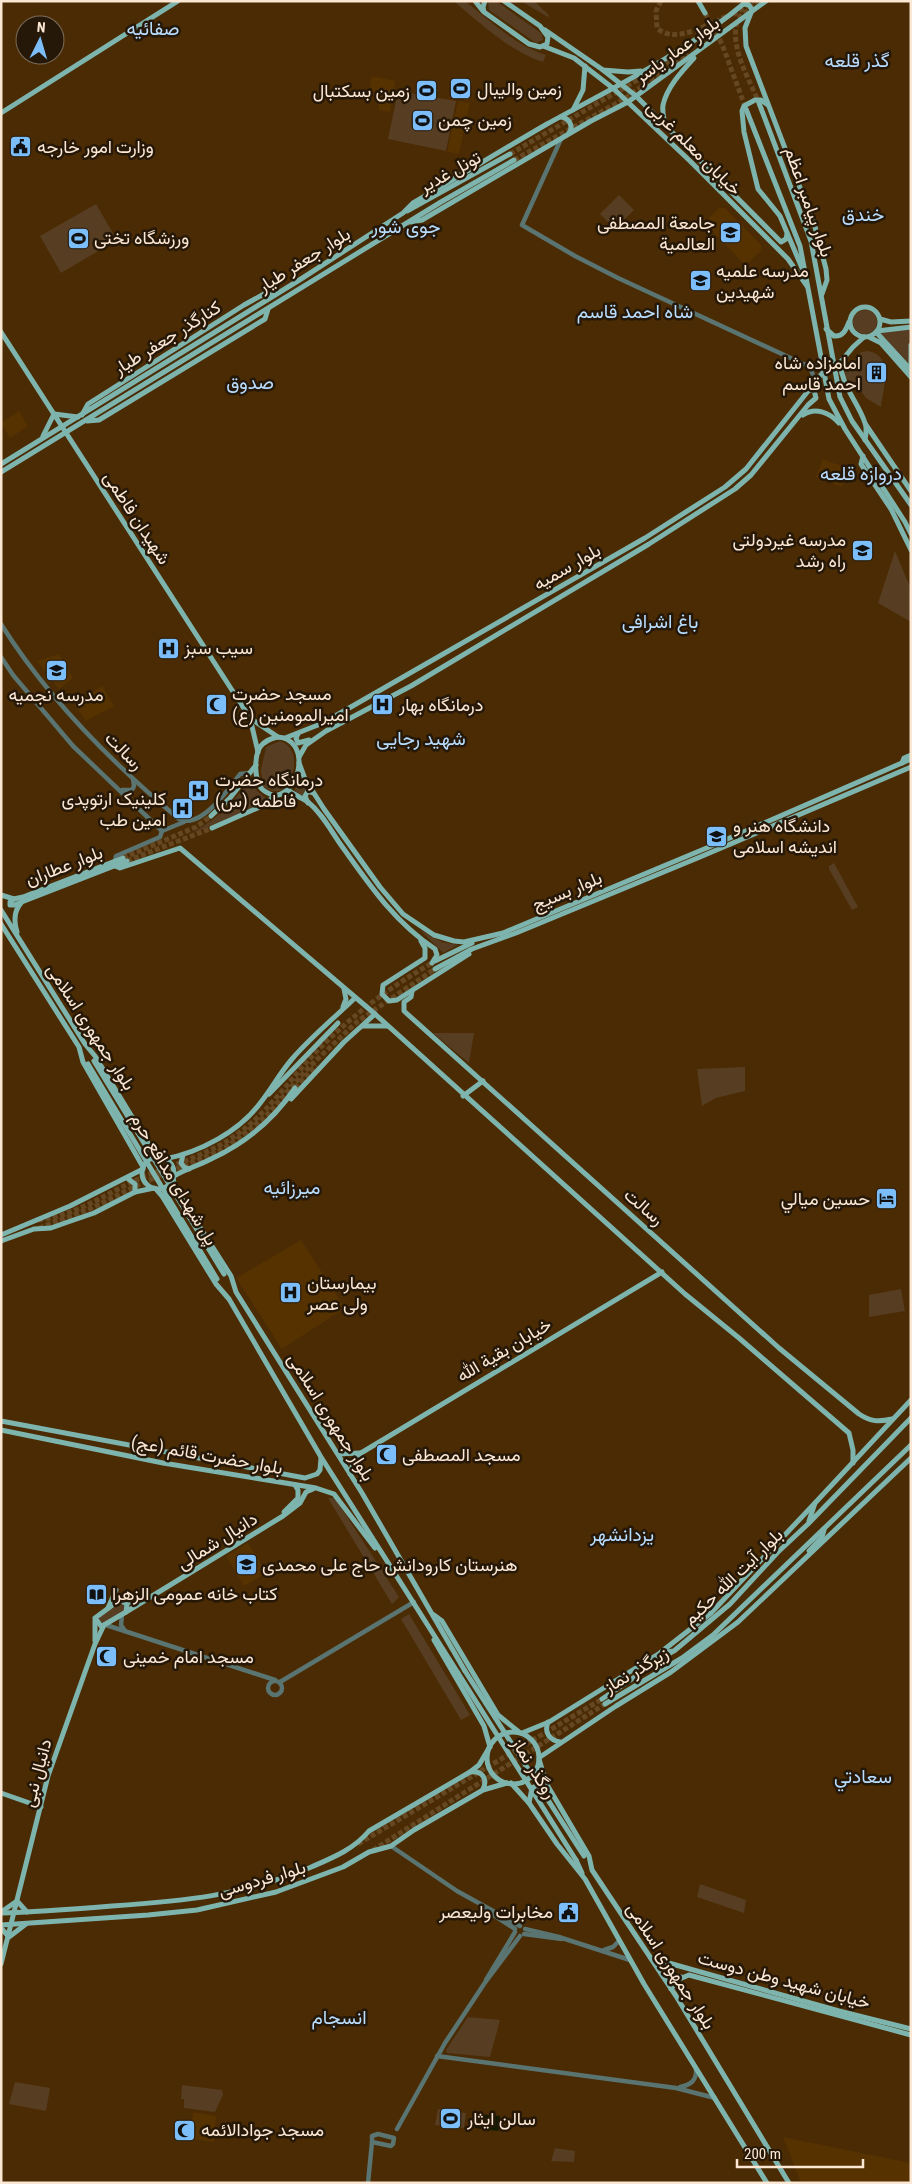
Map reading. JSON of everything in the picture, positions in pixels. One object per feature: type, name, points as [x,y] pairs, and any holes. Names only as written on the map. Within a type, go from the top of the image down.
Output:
[{"type":"main road","points":[[1,113],[178,1]]},
{"type":"main road","points":[[475,1],[484,12]]},
{"type":"main road","points":[[484,1],[484,12]]},
{"type":"main road","name":"خیابان معلم غربی","points":[[504,1],[603,70],[636,96],[779,240]]},
{"type":"main road","points":[[698,1],[705,13]]},
{"type":"main road","name":"بلوار عمار یاسر","points":[[628,102],[766,1]]},
{"type":"main road","points":[[746,3],[751,7],[752,12],[745,28],[746,46],[818,235],[827,280],[822,294]]},
{"type":"main road","name":"بلوار عمار یاسر","points":[[614,89],[692,42],[746,3]]},
{"type":"main road","name":"خیابان معلم غربی","points":[[484,12],[529,44],[544,46],[567,55],[585,66],[614,89],[788,259],[809,288]]},
{"type":"main road","points":[[540,26],[548,37],[548,42],[544,46]]},
{"type":"main road","points":[[553,49],[551,42],[558,38]]},
{"type":"main road","points":[[692,42],[690,46],[692,50],[700,50]]},
{"type":"main road","points":[[665,125],[663,105],[669,92],[682,72],[707,46]]},
{"type":"main road","points":[[571,112],[583,90],[585,66]]},
{"type":"main road","points":[[603,70],[628,72],[647,70]]},
{"type":"main road","name":"بلوار جعفر طیار","points":[[1,464],[301,279],[403,213],[413,202],[561,117],[614,89]]},
{"type":"main road","points":[[768,105],[761,100],[756,100],[744,106],[742,111],[744,132],[758,189],[780,216],[807,278],[829,399],[845,429],[906,522],[911,534]]},
{"type":"main road","name":"بلوار جعفر طیار","points":[[410,222],[422,220],[569,134],[628,102]]},
{"type":"main road","name":"بلوار پیامبر اعظم","points":[[759,103],[811,242],[822,294],[835,378],[844,408],[911,505]]},
{"type":"main road","name":"بلوار پیامبر اعظم","points":[[746,109],[800,246],[807,278]]},
{"type":"main road","points":[[561,117],[568,119],[571,123],[572,128],[569,134]]},
{"type":"main road","name":"تونل غدیر","points":[[403,213],[510,154]]},
{"type":"main road","name":"تونل غدیر","points":[[441,202],[514,160]]},
{"type":"main road","name":"بلوار جعفر طیار","points":[[1,472],[441,202]]},
{"type":"main road","points":[[772,244],[786,239],[787,234]]},
{"type":"main road","points":[[301,279],[306,286]]},
{"type":"main road","points":[[826,328],[834,336],[842,335],[855,312],[867,307],[875,311],[880,319],[892,322],[911,321]]},
{"type":"main road","points":[[850,319],[853,331],[881,343],[911,377]]},
{"type":"main road","points":[[877,332],[880,319]]},
{"type":"main road","points":[[834,372],[852,347],[866,337],[877,332],[911,327]]},
{"type":"main road","name":"شهیدان فاطمی","points":[[1,332],[250,718]]},
{"type":"main road","points":[[877,332],[911,370]]},
{"type":"main road","points":[[911,345],[911,366]]},
{"type":"main road","points":[[840,363],[840,373],[847,391],[865,423],[911,491]]},
{"type":"main road","name":"بلوار سمیه","points":[[282,738],[323,723],[645,538],[724,487],[746,469],[824,371]]},
{"type":"main road","points":[[835,378],[847,391]]},
{"type":"main road","name":"بلوار سمیه","points":[[299,760],[306,745],[312,740],[411,686],[736,489],[751,475],[816,398],[814,390],[810,388]]},
{"type":"main road","points":[[798,418],[808,411],[819,411],[836,419],[845,429]]},
{"type":"main road","points":[[42,438],[54,414],[80,416]]},
{"type":"main road","points":[[865,423],[865,440]]},
{"type":"main road","points":[[52,442],[70,439],[76,427]]},
{"type":"main road","points":[[863,456],[861,464],[891,509],[911,550]]},
{"type":"main road","points":[[212,828],[262,806],[275,796],[284,794],[294,785],[299,760],[292,742],[250,718]]},
{"type":"main road","points":[[250,718],[258,752],[256,765],[259,784],[268,793],[275,796]]},
{"type":"main road","points":[[298,733],[296,738],[298,742],[312,740]]},
{"type":"main road","points":[[258,752],[264,743],[282,738]]},
{"type":"main road","points":[[901,763],[904,758],[911,755]]},
{"type":"main road","name":"بلوار بسیج","points":[[299,760],[314,793],[380,887],[403,914],[421,928],[443,938],[464,942],[482,942],[911,768]]},
{"type":"main road","name":"بلوار بسیج","points":[[633,882],[911,760]]},
{"type":"main road","points":[[211,816],[230,798],[256,765]]},
{"type":"main road","points":[[288,790],[308,803],[320,815],[376,894],[398,920],[437,952],[437,956],[432,963],[482,942]]},
{"type":"main road","points":[[308,803],[305,796],[306,792],[314,793]]},
{"type":"main road","points":[[115,864],[120,868],[180,848],[355,998],[293,1057],[277,1076],[262,1101]]},
{"type":"main road","name":"بلوار عطاران","points":[[21,902],[125,859]]},
{"type":"main road","name":"بلوار عطاران","points":[[14,899],[115,864]]},
{"type":"main road","points":[[1,895],[14,899],[10,902],[10,905],[21,902]]},
{"type":"main road","points":[[18,938],[15,917],[16,908],[21,902]]},
{"type":"main road","name":"بلوار جمهوری اسلامی","points":[[1,910],[85,1044],[95,1056],[146,1140],[162,1158]]},
{"type":"main road","name":"بلوار جمهوری اسلامی","points":[[1,924],[79,1048],[83,1062],[134,1148],[143,1168]]},
{"type":"main road","points":[[1,932],[11,942]]},
{"type":"main road","points":[[419,939],[425,948],[424,958],[421,962],[385,982],[381,992],[385,998],[392,1001],[412,991],[482,942]]},
{"type":"main road","points":[[436,969],[482,942]]},
{"type":"main road","points":[[342,1011],[346,999],[344,989]]},
{"type":"main road","name":"رسالت","points":[[412,991],[410,997],[404,1002],[404,1011],[544,1138],[820,1382],[870,1421],[881,1422],[892,1419]]},
{"type":"main road","name":"رسالت","points":[[355,998],[662,1272],[849,1433],[854,1450],[853,1463]]},
{"type":"main road","points":[[1,1241],[34,1230],[51,1228],[94,1213],[135,1192],[168,1186],[174,1177],[236,1146],[273,1118],[344,1042],[375,1014]]},
{"type":"main road","points":[[1,1235],[70,1206],[127,1178],[143,1168],[151,1159],[183,1155],[232,1129],[338,1023]]},
{"type":"main road","points":[[363,1026],[387,1026]]},
{"type":"main road","name":"پل شهدای مدافع حرم","points":[[85,1044],[91,1062],[229,1299]]},
{"type":"main road","name":"پل شهدای مدافع حرم","points":[[79,1048],[91,1062],[236,1292]]},
{"type":"main road","points":[[464,1096],[483,1081]]},
{"type":"main road","points":[[282,1107],[295,1088]]},
{"type":"main road","points":[[134,1148],[141,1146],[146,1140]]},
{"type":"main road","points":[[183,1155],[181,1163],[184,1168],[190,1169]]},
{"type":"main road","points":[[162,1158],[171,1164],[174,1177]]},
{"type":"main road","points":[[143,1168],[142,1175],[145,1182],[155,1189]]},
{"type":"main road","name":"بلوار جمهوری اسلامی","points":[[174,1177],[176,1188],[228,1271],[236,1292],[338,1454],[465,1671]]},
{"type":"main road","points":[[127,1178],[135,1184],[135,1192]]},
{"type":"main road","points":[[162,1196],[168,1190],[176,1188]]},
{"type":"main road","name":"بلوار جمهوری اسلامی","points":[[155,1189],[162,1196],[216,1284],[229,1299],[321,1457],[458,1673]]},
{"type":"main road","name":"خیابان بقیة الله","points":[[338,1454],[351,1455],[361,1453],[662,1272]]},
{"type":"main road","points":[[911,1400],[712,1613],[660,1653],[549,1722],[520,1733],[510,1732],[501,1735],[490,1747],[487,1755],[490,1770],[494,1776],[509,1783],[521,1783],[532,1776],[540,1758],[560,1742],[672,1672],[738,1622],[911,1458]]},
{"type":"main road","name":"بلوار آیت الله حکیم","points":[[674,1651],[730,1604],[778,1552],[808,1524],[911,1418]]},
{"type":"main road","name":"بلوار حضرت قائم (عج)","points":[[1,1421],[305,1478],[317,1474],[320,1470],[321,1457]]},
{"type":"main road","name":"بلوار حضرت قائم (عج)","points":[[1,1430],[146,1459],[316,1488],[334,1494],[363,1535],[380,1552]]},
{"type":"main road","name":"بلوار آیت الله حکیم","points":[[682,1658],[713,1635],[911,1445]]},
{"type":"main road","points":[[146,1459],[147,1449]]},
{"type":"main road","points":[[350,1474],[354,1460],[361,1453]]},
{"type":"main road","points":[[290,1510],[298,1498],[298,1490],[294,1485]]},
{"type":"main road","name":"دانیال شمالی","points":[[105,1625],[290,1510],[300,1503],[306,1492],[316,1488]]},
{"type":"main road","points":[[808,1524],[815,1503]]},
{"type":"main road","points":[[798,1565],[822,1538],[824,1528]]},
{"type":"main road","name":"دانیال شمالی","points":[[123,1601],[141,1600],[219,1554]]},
{"type":"main road","points":[[108,1608],[116,1590],[128,1606],[124,1613]]},
{"type":"main road","points":[[105,1625],[101,1626],[95,1620],[97,1614],[123,1601]]},
{"type":"main road","points":[[432,1614],[442,1621],[498,1715],[520,1733],[534,1741],[540,1758]]},
{"type":"main road","points":[[425,1619],[426,1626],[484,1726],[490,1747]]},
{"type":"main road","name":"دانیال نبی","points":[[95,1620],[95,1644]]},
{"type":"main road","points":[[713,1635],[738,1622]]},
{"type":"main road","name":"دانیال نبی","points":[[1,1964],[55,1752],[95,1644],[105,1625]]},
{"type":"main road","points":[[660,1653],[674,1651]]},
{"type":"main road","name":"زیرگذر نماز","points":[[602,1699],[674,1651]]},
{"type":"main road","name":"زیرگذر نماز","points":[[605,1704],[682,1658]]},
{"type":"main road","name":"روگذر نماز","points":[[465,1671],[592,1870]]},
{"type":"main road","name":"روگذر نماز","points":[[458,1673],[576,1860],[585,1879]]},
{"type":"main road","points":[[484,1726],[494,1724],[498,1715]]},
{"type":"main road","points":[[549,1722],[547,1727],[548,1736],[560,1742]]},
{"type":"main road","name":"بلوار فردوسی","points":[[1,1912],[14,1913],[195,1899],[240,1891],[272,1882],[329,1859],[358,1844],[370,1831],[470,1772],[479,1765],[490,1747]]},
{"type":"main road","name":"بلوار جمهوری اسلامی","points":[[540,1758],[547,1786],[589,1856],[592,1870],[651,1957],[789,2183]]},
{"type":"main road","points":[[470,1772],[480,1773],[483,1776],[485,1780],[483,1790]]},
{"type":"main road","name":"بلوار جمهوری اسلامی","points":[[509,1783],[529,1803],[557,1844],[585,1879],[630,1960],[767,2183]]},
{"type":"main road","name":"بلوار فردوسی","points":[[1,1927],[161,1914],[224,1905],[302,1883],[342,1867],[369,1852],[391,1846],[414,1830],[483,1790],[509,1783]]},
{"type":"main road","points":[[529,1803],[532,1788],[547,1786]]},
{"type":"main road","points":[[1,1793],[41,1807]]},
{"type":"main road","points":[[1,1912],[17,1901],[27,1912]]},
{"type":"main road","points":[[1,1927],[9,1937],[26,1924]]},
{"type":"main road","name":"خیابان شهید وطن دوست","points":[[651,1957],[731,1984],[911,2035]]},
{"type":"main road","points":[[676,1965],[672,1971],[674,1975],[682,1977]]},
{"type":"main road","name":"خیابان شهید وطن دوست","points":[[671,1989],[682,1977],[689,1975],[731,1984]]},
{"type":"main road","name":"خیابان شهید وطن دوست","points":[[838,2014],[911,2029]]},
{"type":"street","points":[[561,139],[522,225],[575,256],[618,278],[810,367],[814,375],[810,388]]},
{"type":"street","points":[[810,367],[822,361]]},
{"type":"street","name":"رسالت","points":[[1,624],[34,670],[69,713],[110,758],[179,819],[186,822]]},
{"type":"street","name":"رسالت","points":[[1,657],[13,675],[73,746],[162,832]]},
{"type":"street","points":[[115,864],[116,856],[160,837],[162,832],[201,816],[221,799],[240,774],[249,773]]},
{"type":"street","points":[[119,789],[126,792],[132,790],[134,786],[133,778]]},
{"type":"street","points":[[270,1686],[414,1602]]},
{"type":"street","points":[[124,1613],[121,1624],[126,1631]]},
{"type":"street","points":[[105,1625],[261,1674],[278,1681],[281,1686],[276,1695],[269,1693],[270,1686],[261,1674]]},
{"type":"street","points":[[391,1846],[523,1933],[562,1939],[630,1960]]},
{"type":"street","points":[[517,1929],[523,1933]]},
{"type":"street","points":[[372,2142],[391,2146],[393,2144],[398,2128],[437,2056],[517,1929]]},
{"type":"street","points":[[484,1984],[523,1933]]},
{"type":"street","points":[[600,1950],[613,1947],[619,1941]]},
{"type":"street","points":[[437,2056],[676,2088],[715,2098]]},
{"type":"street","points":[[676,2088],[688,2086],[693,2082],[697,2074],[696,2069]]},
{"type":"street","points":[[385,2134],[398,2128]]},
{"type":"street","points":[[368,2183],[372,2136],[385,2134],[394,2138]]},
{"type":"shaded area","points":[[457,1],[465,1],[513,39],[546,55],[543,62],[519,51],[497,37],[456,3]]},
{"type":"shaded area","points":[[488,1],[496,1],[542,34],[543,40],[536,43],[489,10]]},
{"type":"shaded area","points":[[521,1],[534,1],[549,15],[548,17]]},
{"type":"shaded area","points":[[372,76],[395,81],[390,112],[379,110],[379,98],[372,92],[370,83]]},
{"type":"shaded area","name":"زمین والیبال","points":[[453,78],[472,81],[468,100],[450,96]]},
{"type":"shaded area","name":"زمین بسکتبال","points":[[416,85],[438,89],[436,96],[415,92]]},
{"type":"shaded area","name":"زمین چمن","points":[[398,91],[456,101],[446,151],[388,139]]},
{"type":"shaded area","points":[[458,101],[470,103],[459,154],[447,152]]},
{"type":"shaded area","points":[[619,195],[634,210],[615,229],[600,214]]},
{"type":"shaded area","name":"ورزشگاه تختی","points":[[96,204],[117,240],[61,273],[40,236]]},
{"type":"shaded area","name":"جامعة المصطفی العالمیة","points":[[719,208],[725,208],[762,246],[761,251],[748,263],[744,264],[725,244],[727,242],[720,239],[707,226],[706,221]]},
{"type":"shaded area","points":[[865,310],[873,314],[877,322],[873,330],[865,334],[857,330],[853,322],[857,314]]},
{"type":"shaded area","points":[[911,327],[911,370],[877,332]]},
{"type":"shaded area","name":"امامزاده شاه احمد قاسم","points":[[868,351],[882,359],[885,366],[885,382],[881,407],[866,398],[858,387],[842,375],[861,352]]},
{"type":"shaded area","points":[[19,411],[28,426],[10,438],[1,423]]},
{"type":"shaded area","points":[[823,459],[849,469],[842,487],[816,477]]},
{"type":"shaded area","points":[[895,551],[911,589],[911,622],[878,603]]},
{"type":"shaded area","name":"مدرسه نجمیه","points":[[59,654],[73,678],[59,689],[37,661]]},
{"type":"shaded area","points":[[102,686],[114,706],[86,721],[74,704]]},
{"type":"shaded area","points":[[280,741],[290,748],[293,754],[294,767],[288,786],[279,791],[273,791],[263,786],[261,770],[266,747]]},
{"type":"shaded area","points":[[301,778],[308,789],[304,792],[303,797],[293,793]]},
{"type":"shaded area","points":[[250,779],[257,791],[267,799],[262,804],[191,834],[224,810]]},
{"type":"shaded area","points":[[834,863],[858,907],[852,910],[829,869],[829,866]]},
{"type":"shaded area","points":[[420,930],[442,942],[458,945],[443,953]]},
{"type":"shaded area","points":[[433,1033],[474,1033],[469,1063]]},
{"type":"shaded area","points":[[745,1067],[745,1091],[716,1098],[702,1106],[697,1069]]},
{"type":"shaded area","name":"بیمارستان ولی عصر","points":[[301,1240],[345,1308],[282,1349],[236,1278]]},
{"type":"shaded area","points":[[901,1289],[905,1311],[869,1317],[869,1295]]},
{"type":"shaded area","points":[[328,1498],[335,1498],[399,1597],[392,1604]]},
{"type":"shaded area","name":"هنرستان کارودانش حاج علی محمدی","points":[[248,1543],[267,1573],[244,1586],[226,1556]]},
{"type":"shaded area","points":[[122,1603],[125,1606],[123,1611],[104,1623],[98,1621],[100,1616]]},
{"type":"shaded area","points":[[409,1614],[470,1715],[461,1720],[401,1619]]},
{"type":"shaded area","points":[[700,1884],[746,1900],[744,1913],[697,1897]]},
{"type":"shaded area","points":[[468,2017],[500,2020],[490,2057],[447,2053],[446,2050]]},
{"type":"shaded area","points":[[15,2082],[50,2088],[46,2111],[9,2104]]},
{"type":"shaded area","points":[[182,2085],[222,2090],[223,2095],[215,2112],[184,2108],[184,2099],[181,2099]]},
{"type":"shaded area","name":"سالن ایثار","points":[[438,2109],[466,2113],[464,2128],[435,2125]]},
{"type":"shaded area","points":[[193,2112],[216,2116],[214,2142],[190,2139]]},
{"type":"shaded area","points":[[477,2114],[500,2116],[498,2131],[475,2128]]},
{"type":"shaded area","points":[[783,2137],[911,2163],[911,2183],[801,2183]]},
{"type":"shaded area","points":[[555,2148],[575,2151],[574,2162],[551,2161]]},
{"type":"tunnel","points":[[661,1],[656,11],[657,28],[664,33],[682,34],[727,16]]},
{"type":"tunnel","points":[[733,15],[753,1]]},
{"type":"tunnel","points":[[738,18],[761,1]]},
{"type":"tunnel","points":[[705,13],[722,44],[746,109]]},
{"type":"tunnel","points":[[737,22],[736,43],[738,53],[759,103]]},
{"type":"tunnel","points":[[510,154],[665,64],[695,42]]},
{"type":"tunnel","points":[[514,160],[619,102],[689,55]]},
{"type":"tunnel","points":[[123,858],[196,827],[211,816]]},
{"type":"tunnel","points":[[127,861],[212,828]]},
{"type":"tunnel","points":[[38,1220],[63,1215],[75,1210],[132,1182],[201,1154],[227,1141],[262,1113],[312,1056],[348,1021],[389,990],[432,963]]},
{"type":"tunnel","points":[[39,1228],[92,1208],[138,1185],[219,1151],[235,1141],[267,1115],[309,1067],[358,1021],[435,969]]},
{"type":"tunnel","points":[[295,1088],[316,1065]]},
{"type":"tunnel","points":[[358,1844],[602,1699]]},
{"type":"tunnel","points":[[373,1850],[605,1704]]},
{"type":"place","name":"زمین والیبال","points":[[461,89]]},
{"type":"place","name":"زمین بسکتبال","points":[[426,91]]},
{"type":"place","name":"زمین چمن","points":[[422,120]]},
{"type":"place","name":"وزارت امور خارجه","points":[[21,147]]},
{"type":"place","name":"جامعة المصطفی العالمیة","points":[[731,233]]},
{"type":"place","name":"ورزشگاه تختی","points":[[78,238]]},
{"type":"place","name":"مدرسه علمیه شهیدین","points":[[700,281]]},
{"type":"place","name":"امامزاده شاه احمد قاسم","points":[[877,373]]},
{"type":"place","name":"مدرسه غیردولتی راه رشد","points":[[862,550]]},
{"type":"place","name":"سیب سبز","points":[[168,648]]},
{"type":"place","name":"مدرسه نجمیه","points":[[56,670]]},
{"type":"place","name":"مسجد حضرت امیرالمومنین (ع)","points":[[216,704]]},
{"type":"place","name":"درمانگاه بهار","points":[[383,705]]},
{"type":"place","name":"درمانگاه حضرت فاطمه (س)","points":[[199,790]]},
{"type":"place","name":"کلینیک ارتوپدی امین طب","points":[[182,809]]},
{"type":"place","name":"دانشگاه هنر و اندیشه اسلامی","points":[[717,836]]},
{"type":"place","name":"حسين ميالي","points":[[886,1199]]},
{"type":"place","name":"بیمارستان ولی عصر","points":[[291,1293]]},
{"type":"place","name":"مسجد المصطفی","points":[[386,1455]]},
{"type":"place","name":"هنرستان کارودانش حاج علی محمدی","points":[[246,1565]]},
{"type":"place","name":"کتاب خانه عمومی الزهرا","points":[[96,1594]]},
{"type":"place","name":"مسجد امام خمینی","points":[[107,1657]]},
{"type":"place","name":"مخابرات ولیعصر","points":[[569,1912]]},
{"type":"place","name":"سالن ایثار","points":[[451,2119]]},
{"type":"place","name":"مسجد جوادالائمه","points":[[185,2130]]},
{"type":"district","name":"صفائیه","points":[[153,28]]},
{"type":"district","name":"گذر قلعه","points":[[857,60]]},
{"type":"district","name":"خندق","points":[[863,214]]},
{"type":"district","name":"جوی شور","points":[[406,226]]},
{"type":"district","name":"شاه احمد قاسم","points":[[635,311]]},
{"type":"district","name":"صدوق","points":[[250,382]]},
{"type":"district","name":"دروازه قلعه","points":[[861,473]]},
{"type":"district","name":"باغ اشرافی","points":[[660,621]]},
{"type":"district","name":"شهید رجایی","points":[[421,738]]},
{"type":"district","name":"میرزائیه","points":[[292,1187]]},
{"type":"district","name":"یزدانشهر","points":[[622,1534]]},
{"type":"district","name":"سعادتي","points":[[863,1776]]},
{"type":"district","name":"انسجام","points":[[339,2017]]}]
